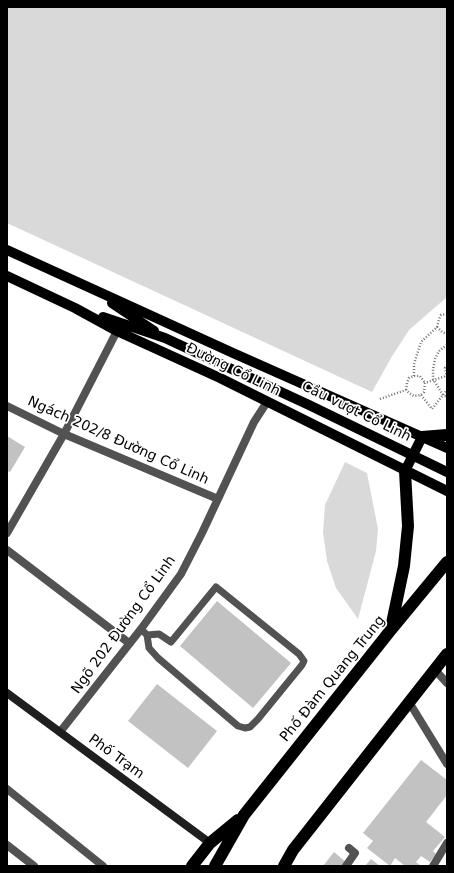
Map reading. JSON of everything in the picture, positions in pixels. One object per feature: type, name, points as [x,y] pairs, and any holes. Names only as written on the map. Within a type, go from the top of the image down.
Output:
[{"type":"highway","points":[[422,437],[447,435]]},
{"type":"highway","points":[[390,631],[404,566],[408,526],[405,471]]},
{"type":"highway","name":"Phố Đàm Quang Trung","points":[[244,815],[390,631],[447,562]]},
{"type":"highway","points":[[284,866],[293,850],[447,654]]},
{"type":"highway","points":[[194,863],[210,843],[244,815]]},
{"type":"highway","points":[[215,866],[244,815]]},
{"type":"highway","points":[[276,866],[293,850]]},
{"type":"main road","name":"Đường Cổ Linh","points":[[7,250],[447,448]]},
{"type":"main road","name":"Đường Cổ Linh","points":[[7,276],[220,378],[447,492]]},
{"type":"main road","name":"Cầu vượt Cổ Linh","points":[[85,286],[166,338]]},
{"type":"main road","name":"Cầu vượt Cổ Linh","points":[[75,308],[166,338],[447,472]]},
{"type":"main road","points":[[405,471],[422,437]]},
{"type":"street","points":[[7,533],[64,434],[117,330]]},
{"type":"street","name":"Ngõ 202 Đường Cổ Linh","points":[[60,732],[141,629],[181,574],[254,422],[267,402]]},
{"type":"street","name":"Ngách 202/8 Đường Cổ Linh","points":[[7,406],[64,434],[218,499]]},
{"type":"street","points":[[7,550],[129,643]]},
{"type":"street","points":[[435,670],[447,683]]},
{"type":"street","name":"Phố Trạm","points":[[7,693],[210,843]]},
{"type":"street","points":[[408,702],[447,764]]},
{"type":"street","points":[[7,789],[102,866]]},
{"type":"street","points":[[432,866],[447,843]]},
{"type":"street","points":[[7,845],[34,866]]},
{"type":"street","points":[[346,866],[355,853],[349,848]]},
{"type":"lane","points":[[141,629],[147,635],[149,648],[158,658],[238,726],[245,728],[250,727],[258,719],[304,661],[299,654],[216,587],[171,642],[159,634],[147,635]]},
{"type":"path","points":[[414,376],[414,364],[421,342],[437,327],[438,319],[441,315],[447,314]]},
{"type":"path","points":[[437,327],[442,332],[447,334]]},
{"type":"path","points":[[447,345],[439,351],[432,369],[433,380],[443,395],[447,396]]},
{"type":"path","points":[[425,382],[447,377],[445,368],[447,366]]},
{"type":"path","points":[[414,376],[420,376],[425,382],[424,392],[421,395],[414,396],[409,394],[406,390],[410,378],[414,376]]},
{"type":"path","points":[[380,398],[406,390]]},
{"type":"path","points":[[421,395],[432,409],[447,390]]},
{"type":"shaded area","points":[[7,7],[447,7],[447,297],[409,330],[372,392],[7,223]]},
{"type":"shaded area","points":[[345,462],[367,473],[378,529],[376,551],[358,619],[336,588],[327,561],[323,532],[325,505]]},
{"type":"building","points":[[7,436],[25,447],[10,472],[7,471]]},
{"type":"building","points":[[217,601],[291,663],[253,708],[180,646]]},
{"type":"building","points":[[157,684],[217,731],[188,768],[128,721]]},
{"type":"building","points":[[421,760],[447,780],[447,795],[426,822],[445,837],[433,851],[436,854],[430,862],[421,856],[416,862],[421,866],[405,866],[395,858],[390,866],[367,848],[373,841],[363,833]]},
{"type":"building","points":[[334,852],[347,863],[344,866],[323,866]]},
{"type":"building","points":[[371,859],[380,866],[365,866]]}]
